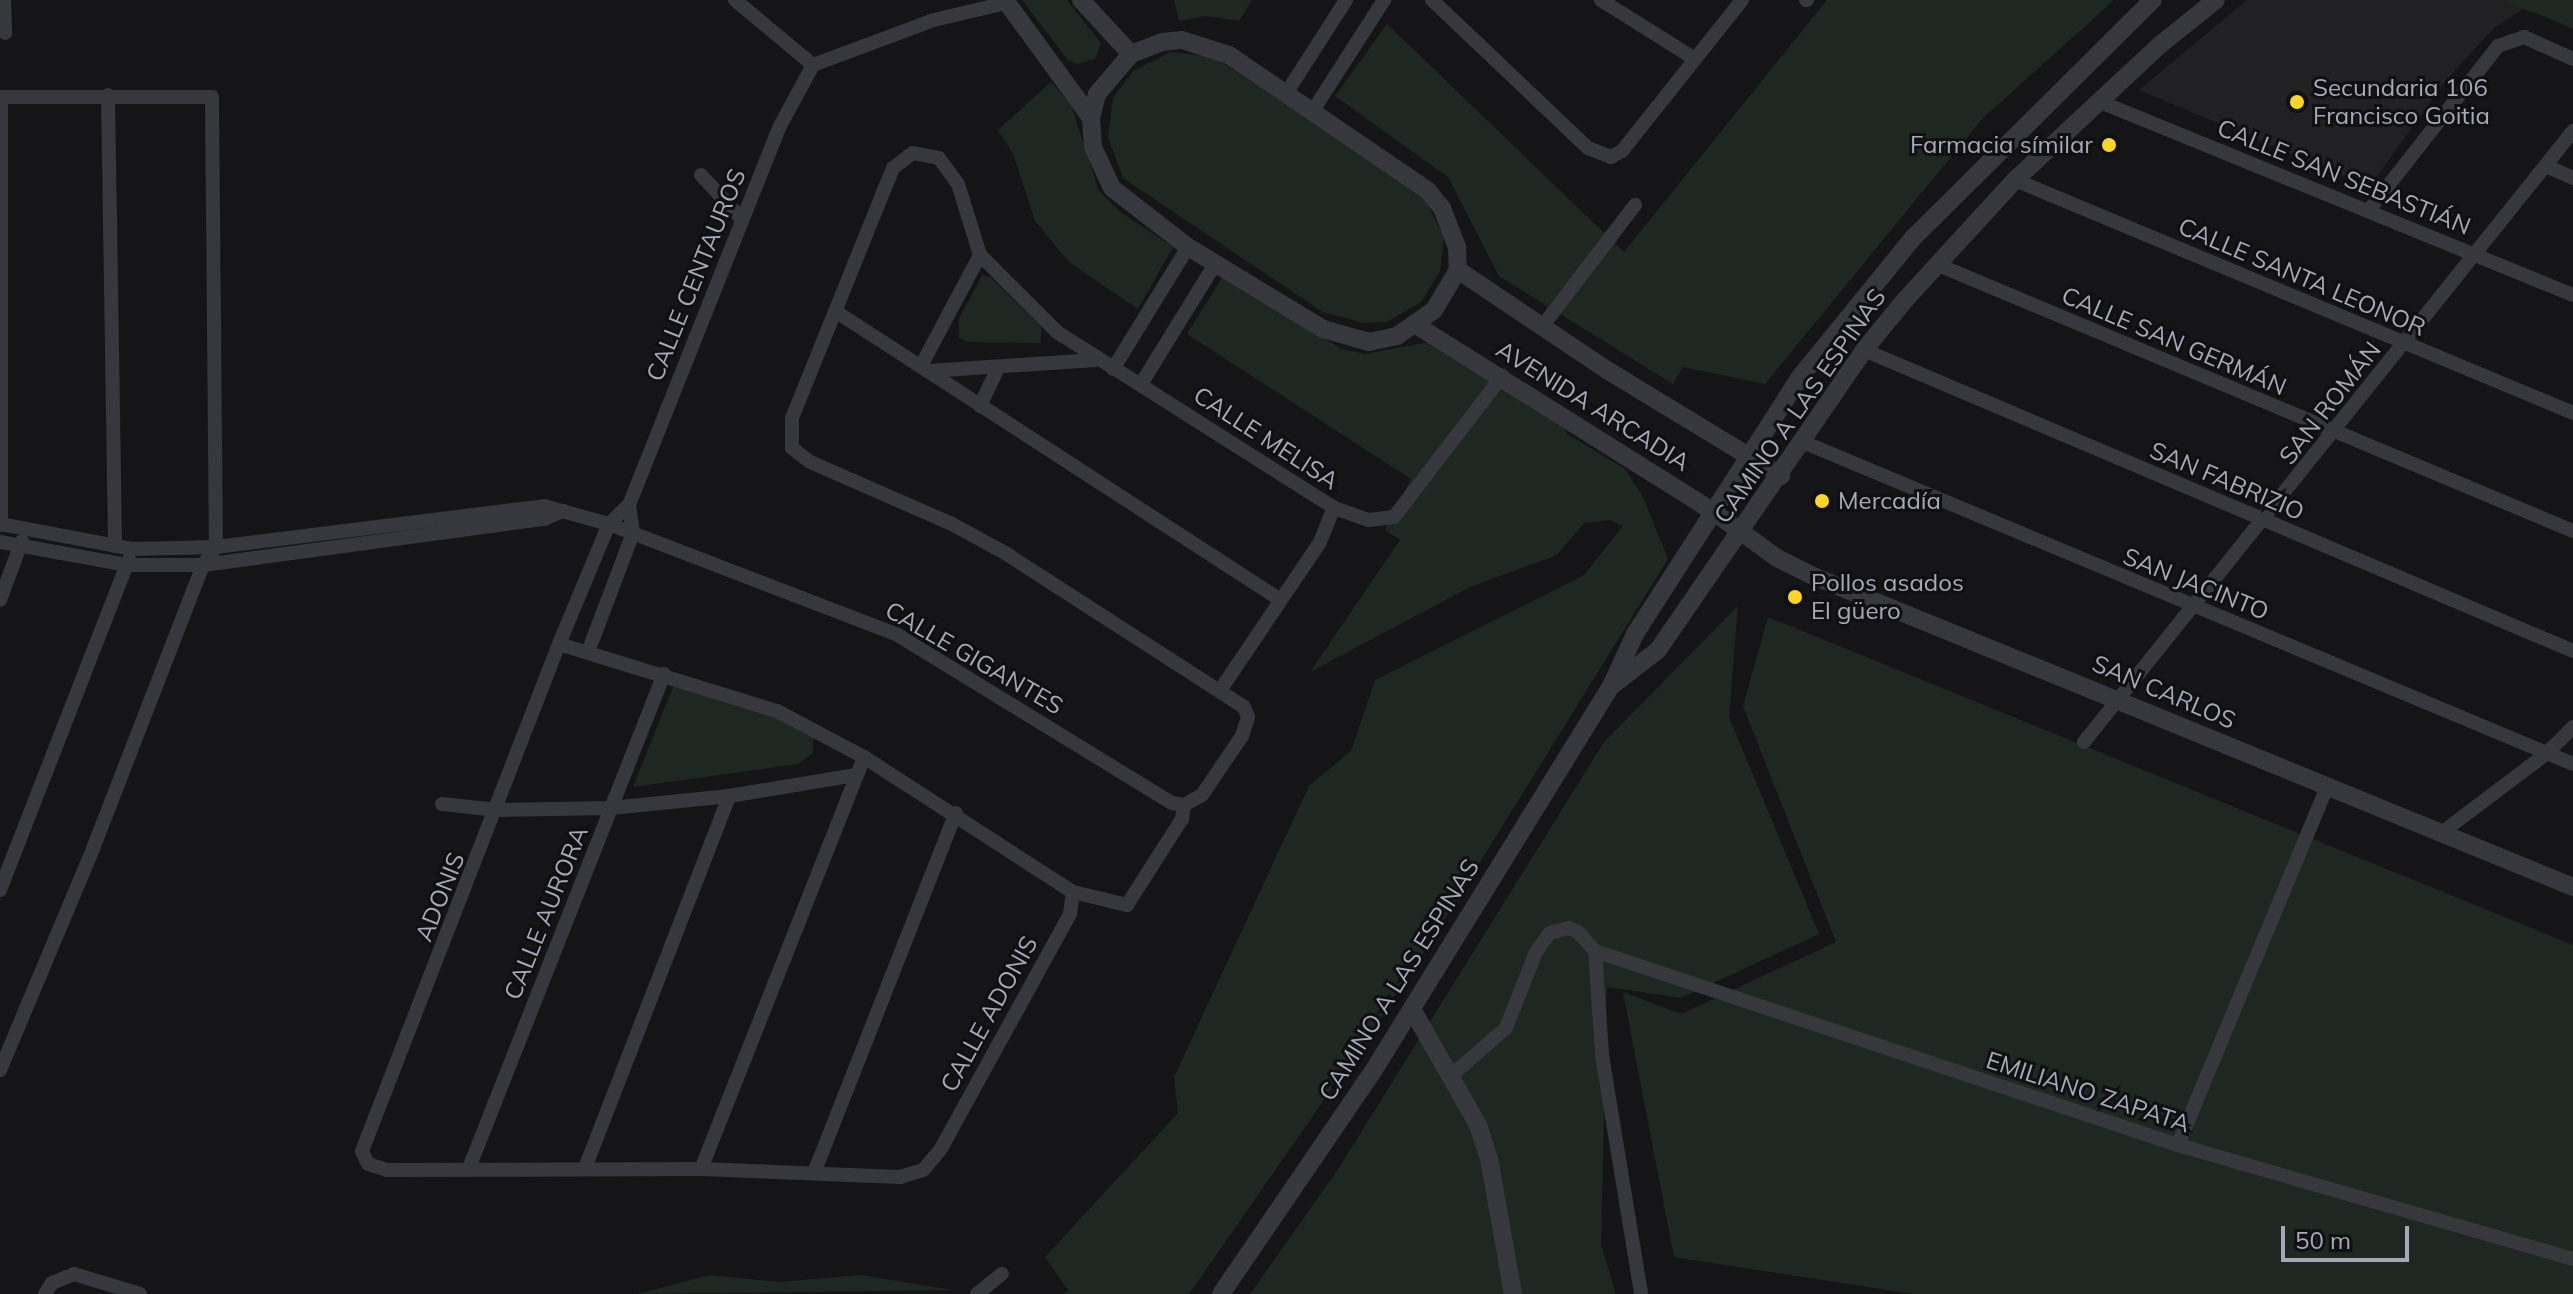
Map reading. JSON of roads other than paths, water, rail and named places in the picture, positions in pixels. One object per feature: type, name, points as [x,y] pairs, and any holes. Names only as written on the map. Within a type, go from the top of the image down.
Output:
[{"type":"street","points":[[4,0],[5,33]]},
{"type":"street","points":[[735,0],[813,65],[934,20],[1006,2],[1091,118]]},
{"type":"street","points":[[1081,0],[1131,54]]},
{"type":"street","points":[[1287,92],[1346,0]]},
{"type":"street","points":[[1314,109],[1384,0]]},
{"type":"street","points":[[1601,0],[1695,59]]},
{"type":"street","points":[[1439,3],[1601,156],[1622,151],[1742,0]]},
{"type":"street","name":"CAMINO A LAS ESPINAS","points":[[1221,1294],[1412,1009],[1611,686],[1635,634],[1800,377],[1902,250],[2153,0]]},
{"type":"street","name":"CAMINO A LAS ESPINAS","points":[[1611,686],[1658,650],[1781,476],[1864,350],[1936,264],[2015,180],[2098,101],[2216,0]]},
{"type":"street","points":[[2369,210],[2498,46],[2524,37],[2573,59]]},
{"type":"street","points":[[1162,42],[1207,45],[1287,92],[1428,191],[1450,227],[1458,270],[1434,310],[1416,325],[1369,342],[1347,338],[1188,247],[1112,188],[1093,147],[1091,118],[1107,77],[1131,54],[1162,42]]},
{"type":"street","name":"CALLE CENTAUROS","points":[[559,644],[609,524],[629,505],[741,218],[780,126],[813,65]]},
{"type":"street","points":[[0,1070],[93,849],[203,565],[216,547],[216,105],[204,93],[0,97],[1,524]]},
{"type":"street","points":[[108,95],[115,546]]},
{"type":"street","name":"CALLE SAN SEBASTIÁN","points":[[2098,101],[2573,295]]},
{"type":"street","name":"SAN ROMÁN","points":[[2084,742],[2266,521],[2573,131]]},
{"type":"street","name":"CALLE MELISA","points":[[925,152],[950,169],[980,255],[1033,310],[1096,360],[1141,384],[1334,508],[1328,529],[1221,689],[1007,554],[810,462],[792,448],[792,418],[884,185],[893,168],[913,153],[925,152]]},
{"type":"street","points":[[2546,166],[2573,178]]},
{"type":"street","points":[[701,175],[741,218]]},
{"type":"street","name":"CALLE SANTA LEONOR","points":[[2015,180],[2573,413]]},
{"type":"street","points":[[1541,328],[1635,205]]},
{"type":"street","points":[[1113,369],[1188,247]]},
{"type":"street","points":[[925,368],[980,255]]},
{"type":"street","points":[[1141,384],[1215,264]]},
{"type":"street","name":"CALLE SAN GERMÁN","points":[[1936,264],[2573,531]]},
{"type":"street","name":"AVENIDA ARCADIA","points":[[1458,270],[1541,328],[1781,476]]},
{"type":"street","points":[[835,311],[1279,599]]},
{"type":"street","name":"AVENIDA ARCADIA","points":[[1416,325],[1502,376],[1741,532]]},
{"type":"street","name":"SAN FABRIZIO","points":[[1864,350],[2573,651]]},
{"type":"street","points":[[925,368],[998,368],[1096,360]]},
{"type":"street","points":[[980,406],[998,368]]},
{"type":"street","points":[[1334,508],[1369,520],[1394,517],[1502,376]]},
{"type":"street","name":"SAN JACINTO","points":[[1803,442],[2573,764]]},
{"type":"street","name":"CALLE GIGANTES","points":[[1,524],[132,549],[216,547],[529,504],[563,511],[609,524],[896,634],[1178,804]]},
{"type":"street","name":"CALLE CENTAUROS","points":[[588,652],[633,533],[629,505]]},
{"type":"street","points":[[0,542],[19,548],[128,565],[203,565],[544,519],[563,511]]},
{"type":"street","points":[[0,600],[25,531]]},
{"type":"street","name":"SAN CARLOS","points":[[1741,532],[1813,576],[2118,698],[2573,887]]},
{"type":"street","points":[[0,890],[132,549]]},
{"type":"street","points":[[559,644],[777,711],[864,757],[956,813],[1073,892],[1127,905],[1182,819],[1178,804],[1202,795],[1247,728],[1244,707],[1221,689]]},
{"type":"street","name":"ADONIS","points":[[368,1164],[365,1142],[498,810],[559,644]]},
{"type":"street","name":"CALLE AURORA","points":[[469,1168],[664,674]]},
{"type":"street","points":[[2440,834],[2547,753],[2573,727]]},
{"type":"street","points":[[701,1169],[864,757]]},
{"type":"street","points":[[442,804],[498,810],[611,808],[729,796],[856,775]]},
{"type":"street","points":[[2178,1145],[2327,787]]},
{"type":"street","points":[[585,1168],[729,796]]},
{"type":"street","points":[[814,1173],[956,813]]},
{"type":"street","name":"CALLE ADONIS","points":[[368,1164],[387,1170],[701,1169],[900,1177],[923,1170],[940,1150],[1070,914],[1073,892]]},
{"type":"street","name":"EMILIANO ZAPATA","points":[[1453,1074],[1506,1028],[1536,952],[1550,933],[1569,928],[1578,932],[1595,951],[2178,1145],[2573,1259]]},
{"type":"street","points":[[1595,951],[1602,1055],[1641,1294]]},
{"type":"street","points":[[1412,1009],[1453,1074],[1489,1158],[1513,1294]]},
{"type":"street","points":[[45,1294],[52,1283],[74,1274],[140,1294]]},
{"type":"street","points":[[977,1294],[1002,1274]]},
{"type":"place","name":"Secundaria 106 Francisco Goitia","points":[[2297,102]]},
{"type":"place","name":"Farmacia símilar","points":[[2109,145]]},
{"type":"place","name":"Mercadía","points":[[1822,501]]},
{"type":"place","name":"Pollos asados El güero","points":[[1795,597]]}]
